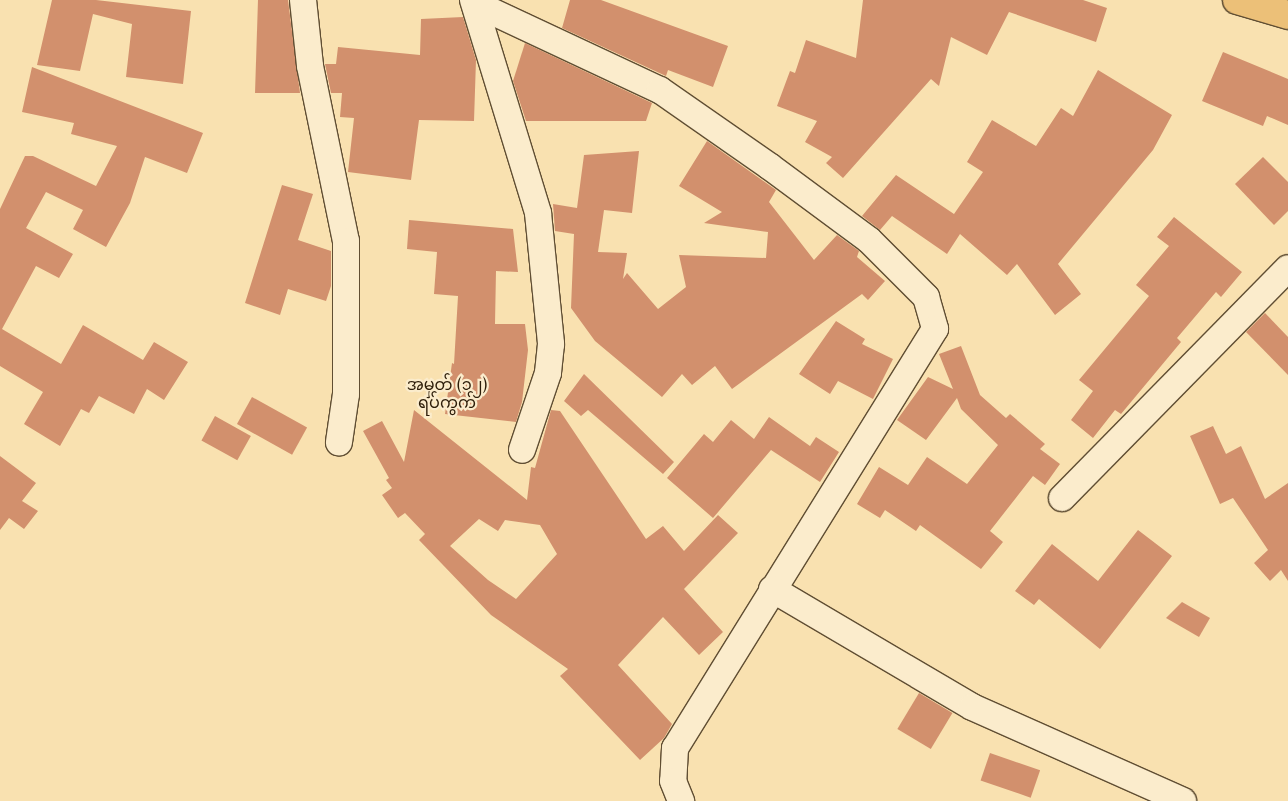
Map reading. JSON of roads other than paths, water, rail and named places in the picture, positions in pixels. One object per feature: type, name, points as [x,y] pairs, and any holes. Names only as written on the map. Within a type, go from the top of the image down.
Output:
[{"type":"main road","points":[[1237,0],[1288,15]]},
{"type":"street","points":[[303,0],[310,66],[346,241],[346,394],[339,442]]},
{"type":"street","points":[[475,2],[538,213],[552,344],[548,373],[522,450]]},
{"type":"street","points":[[475,2],[660,90],[869,240],[926,297],[935,329],[675,748],[674,781],[681,801]]},
{"type":"street","points":[[1062,498],[1288,268]]},
{"type":"street","points":[[772,589],[972,708],[1183,801]]},
{"type":"district","name":"အမှတ် (၁၂) ရပ်ကွက်","points":[[447,393]]}]
